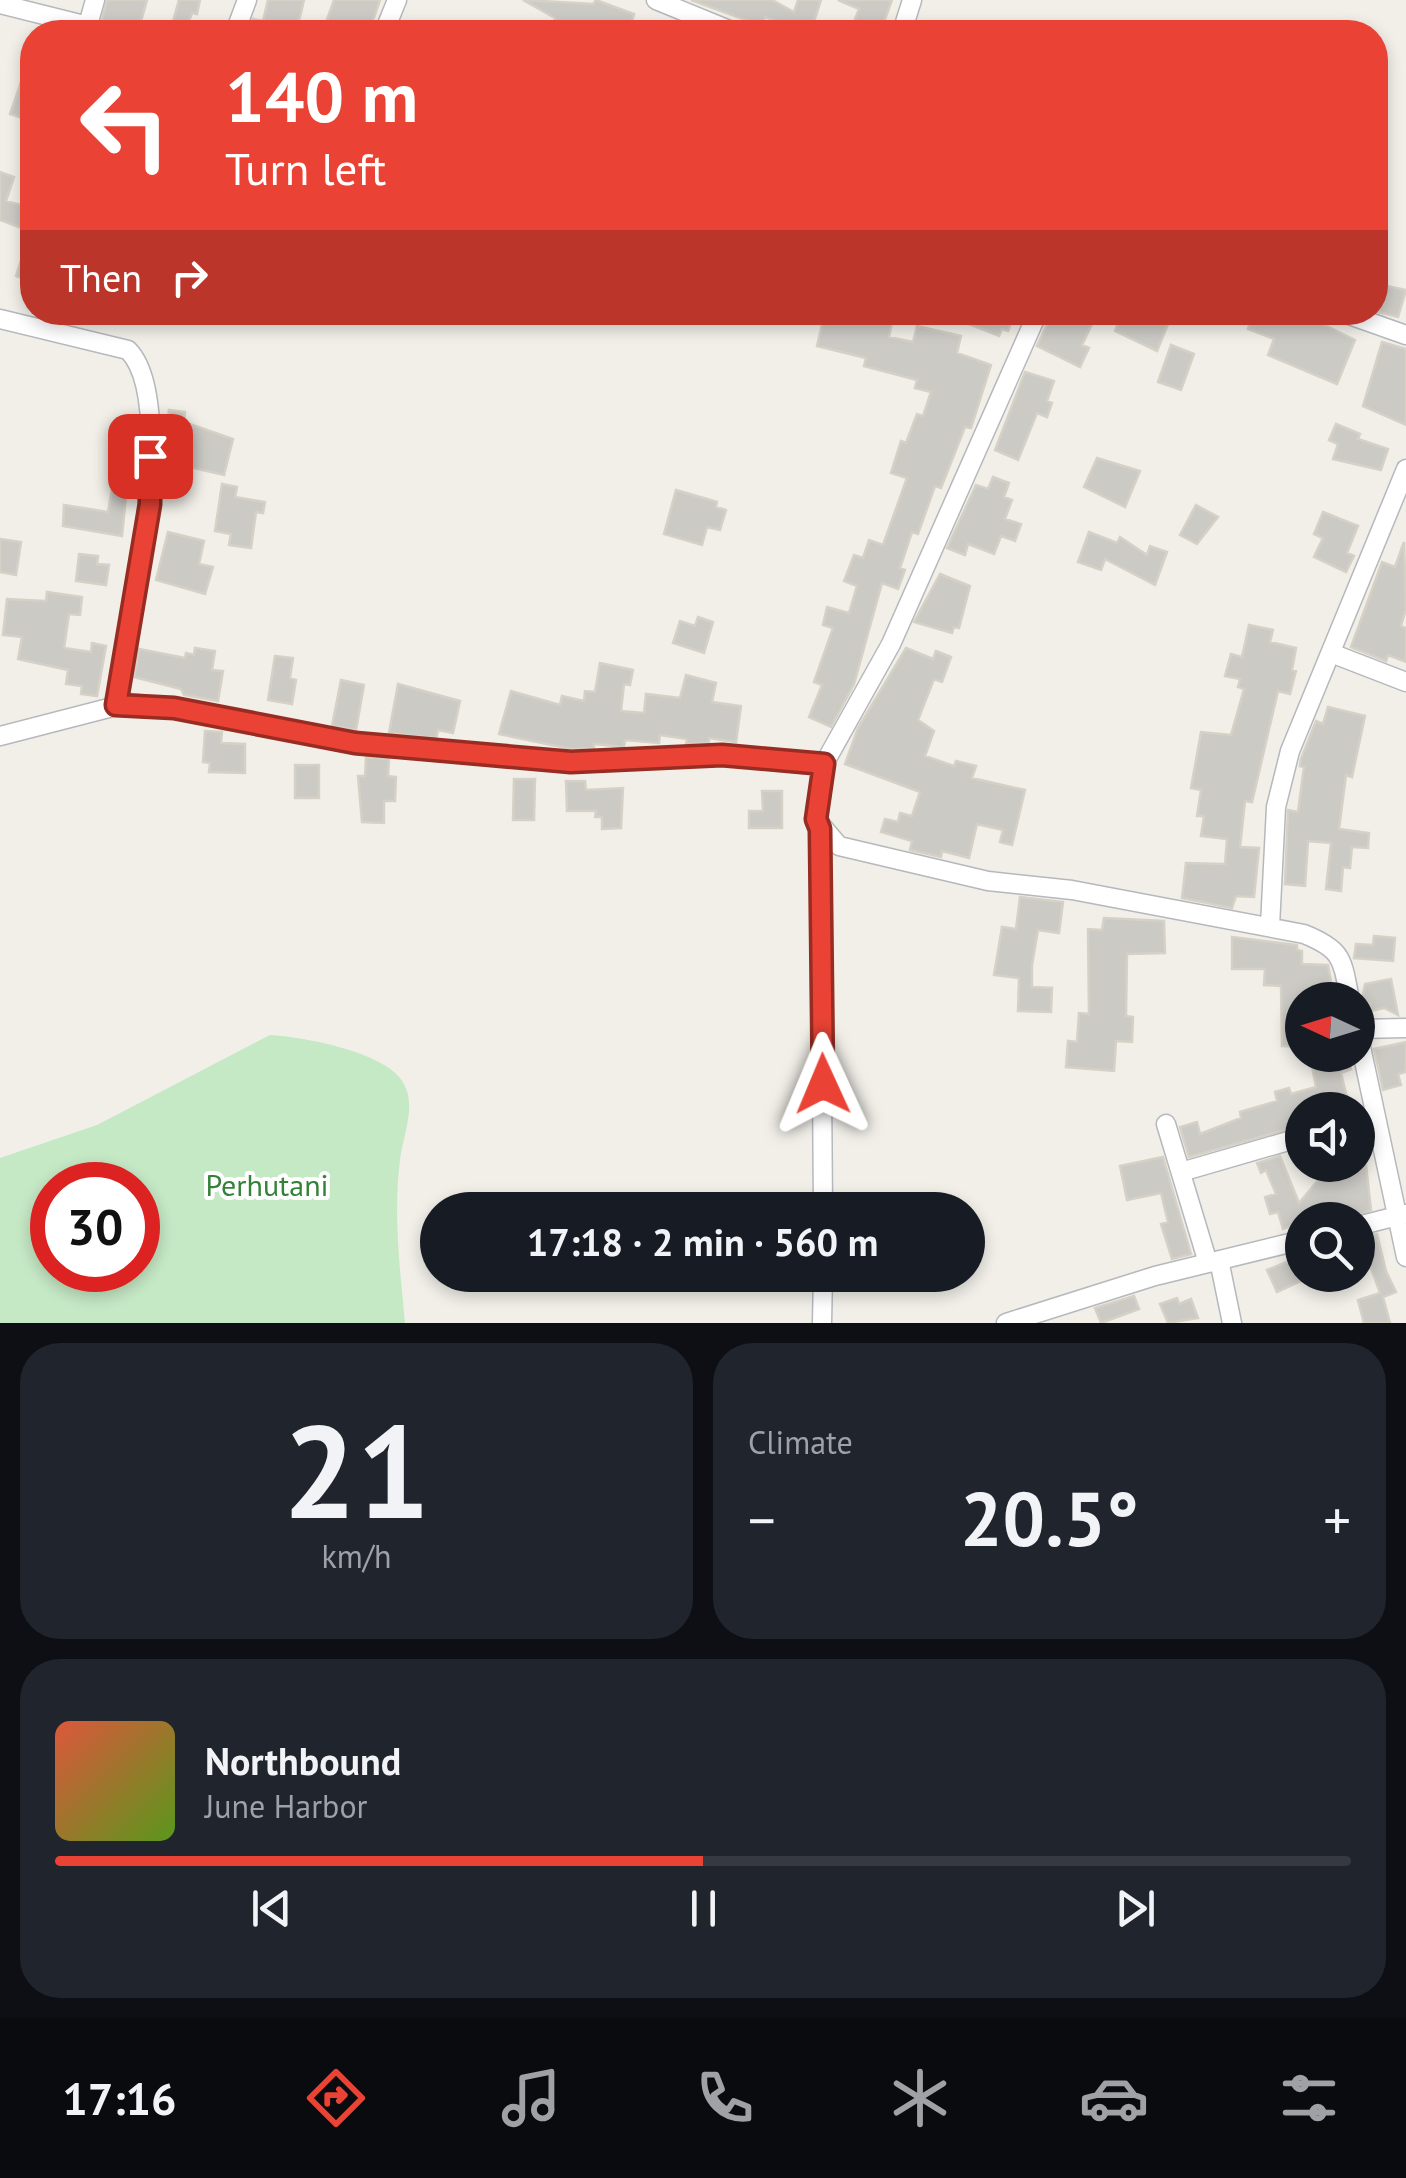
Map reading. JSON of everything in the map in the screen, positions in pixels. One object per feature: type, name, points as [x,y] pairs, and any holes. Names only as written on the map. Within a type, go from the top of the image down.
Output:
[{"type":"street","points":[[656,0],[705,20]]},
{"type":"street","points":[[0,4],[56,20]]},
{"type":"street","points":[[28,325],[128,350],[140,370],[150,456],[150,504],[116,705]]},
{"type":"street","points":[[824,1192],[820,829],[816,819],[824,764],[890,644],[1032,325]]},
{"type":"street","points":[[1378,325],[1406,335]]},
{"type":"street","points":[[1270,926],[1276,808],[1290,751],[1406,470]]},
{"type":"street","points":[[1331,653],[1406,682]]},
{"type":"street","points":[[0,736],[116,705],[174,708],[355,743],[571,762],[722,755],[824,764]]},
{"type":"street","points":[[820,829],[839,846],[988,881],[1072,890],[1270,926],[1330,944],[1341,957],[1346,982]]},
{"type":"street","points":[[1375,1031],[1406,1028]]},
{"type":"street","points":[[1166,1124],[1232,1323]]},
{"type":"street","points":[[1181,1172],[1285,1141]]},
{"type":"street","points":[[1375,1142],[1402,1215],[1406,1258]]},
{"type":"street","points":[[1375,1222],[1402,1215]]},
{"type":"street","points":[[1006,1323],[1214,1261],[1285,1244]]},
{"type":"street","points":[[822,1323],[823,1292]]},
{"type":"green space","name":"Perhutani","points":[[270,1035],[358,1053],[390,1068],[406,1087],[408,1097],[397,1201],[405,1323],[0,1323],[0,1158],[97,1125]]},
{"type":"building","points":[[107,0],[147,0],[141,20],[102,20]]},
{"type":"building","points":[[179,0],[200,0],[197,14],[192,13],[189,20],[173,20]]},
{"type":"building","points":[[268,0],[304,0],[299,20],[263,20]]},
{"type":"building","points":[[334,0],[380,0],[373,20],[327,20]]},
{"type":"building","points":[[523,0],[593,4],[596,0],[634,14],[632,20],[555,18]]},
{"type":"building","points":[[691,0],[772,0],[794,12],[798,0],[821,0],[815,20],[746,20]]},
{"type":"building","points":[[838,0],[892,0],[885,20],[855,20],[859,9]]},
{"type":"building","points":[[20,85],[20,117],[10,114]]},
{"type":"building","points":[[0,172],[14,177],[6,201],[20,205],[20,228],[0,220]]},
{"type":"building","points":[[1388,286],[1406,290],[1398,317],[1388,314]]},
{"type":"building","points":[[822,325],[891,325],[889,337],[913,342],[917,326],[961,336],[957,353],[991,365],[971,428],[965,427],[941,488],[935,486],[918,534],[912,532],[900,568],[905,570],[898,589],[882,583],[854,684],[831,727],[809,717],[822,685],[814,682],[833,628],[823,625],[827,607],[849,613],[857,586],[844,581],[854,555],[863,558],[869,540],[883,545],[907,478],[891,473],[901,441],[906,443],[917,414],[923,416],[931,392],[915,388],[917,380],[864,366],[866,358],[817,346]]},
{"type":"building","points":[[972,325],[1010,325],[999,336]]},
{"type":"building","points":[[1047,325],[1092,325],[1082,345],[1089,348],[1080,367],[1037,346]]},
{"type":"building","points":[[1118,325],[1168,325],[1157,351],[1115,331]]},
{"type":"building","points":[[1249,325],[1324,325],[1355,340],[1337,384],[1268,355],[1274,339],[1248,329]]},
{"type":"building","points":[[1382,342],[1406,349],[1406,425],[1363,406]]},
{"type":"building","points":[[1171,345],[1194,354],[1181,390],[1158,382]]},
{"type":"building","points":[[1025,372],[1054,381],[1047,401],[1052,403],[1047,417],[1037,413],[1018,460],[995,450]]},
{"type":"building","points":[[169,410],[185,412],[184,422],[233,439],[224,475],[177,464],[183,440],[166,438]]},
{"type":"building","points":[[1336,424],[1360,434],[1358,439],[1388,449],[1381,470],[1333,459],[1338,444],[1329,440]]},
{"type":"building","points":[[1097,458],[1140,471],[1125,507],[1084,487]]},
{"type":"building","points":[[993,477],[1009,483],[1004,497],[1012,500],[1005,519],[1021,524],[1015,541],[1001,536],[994,554],[968,544],[965,555],[947,548],[976,485],[988,489]]},
{"type":"building","points":[[113,484],[127,487],[122,536],[63,526],[64,505],[108,512]]},
{"type":"building","points":[[222,484],[237,487],[235,497],[265,502],[263,513],[256,512],[251,548],[229,545],[231,534],[215,531]]},
{"type":"building","points":[[676,490],[717,502],[716,507],[726,510],[720,530],[707,527],[702,545],[664,534]]},
{"type":"building","points":[[1196,505],[1218,517],[1197,544],[1180,535]]},
{"type":"building","points":[[1323,512],[1358,526],[1347,553],[1354,556],[1346,572],[1314,557],[1323,538],[1314,534]]},
{"type":"building","points":[[168,532],[204,541],[199,564],[213,567],[205,594],[156,580]]},
{"type":"building","points":[[1089,532],[1117,543],[1120,537],[1147,555],[1150,546],[1167,552],[1155,585],[1105,559],[1101,570],[1078,562]]},
{"type":"building","points":[[0,539],[21,542],[16,575],[0,572]]},
{"type":"building","points":[[1404,542],[1406,609],[1401,626],[1406,628],[1406,662],[1388,655],[1386,661],[1351,647],[1382,562],[1395,567]]},
{"type":"building","points":[[79,554],[98,556],[97,564],[109,565],[106,585],[76,581]]},
{"type":"building","points":[[940,574],[970,586],[959,628],[954,627],[952,633],[914,622]]},
{"type":"building","points":[[47,592],[82,597],[80,615],[69,614],[64,648],[91,652],[92,643],[106,646],[97,696],[81,694],[82,686],[66,684],[68,670],[18,659],[22,637],[3,635],[7,599],[46,601]]},
{"type":"building","points":[[698,617],[713,622],[704,653],[673,643],[680,621],[695,626]]},
{"type":"building","points":[[1249,625],[1273,630],[1270,642],[1296,648],[1292,670],[1296,671],[1290,694],[1278,691],[1252,802],[1245,801],[1240,847],[1259,848],[1254,897],[1236,896],[1232,908],[1182,898],[1186,863],[1225,864],[1227,839],[1201,836],[1204,816],[1197,816],[1201,790],[1191,788],[1201,732],[1231,735],[1244,689],[1238,687],[1240,679],[1225,676],[1231,654],[1242,657]]},
{"type":"building","points":[[195,648],[215,651],[212,670],[223,671],[218,701],[184,695],[181,689],[134,677],[139,649],[185,658],[186,653],[194,655]]},
{"type":"building","points":[[906,648],[933,659],[936,651],[951,657],[942,682],[934,679],[918,720],[934,731],[925,756],[954,766],[956,761],[976,766],[972,778],[1025,790],[1012,845],[1000,842],[1003,830],[977,824],[969,858],[942,851],[941,857],[910,850],[912,841],[881,832],[885,819],[898,822],[900,813],[912,816],[920,792],[845,764],[858,728]]},
{"type":"building","points":[[275,656],[293,658],[290,678],[296,680],[292,704],[268,700]]},
{"type":"building","points":[[600,663],[633,670],[630,685],[624,684],[621,711],[644,713],[646,694],[680,698],[686,675],[716,683],[712,702],[741,706],[736,742],[709,738],[709,743],[686,744],[687,739],[660,735],[659,743],[625,740],[624,747],[594,744],[594,748],[571,749],[499,734],[511,691],[560,705],[562,696],[584,701],[585,691],[595,692]]},
{"type":"building","points":[[341,680],[364,685],[356,730],[332,726]]},
{"type":"building","points":[[398,684],[460,701],[453,733],[438,730],[436,738],[389,733]]},
{"type":"building","points":[[1328,707],[1365,716],[1352,777],[1346,775],[1339,829],[1369,833],[1368,848],[1352,847],[1350,868],[1343,867],[1341,891],[1326,889],[1331,843],[1308,841],[1305,886],[1285,884],[1288,810],[1298,812],[1304,767],[1300,766],[1301,759],[1316,721],[1323,724]]},
{"type":"building","points":[[205,731],[222,732],[221,743],[245,744],[245,773],[209,772],[210,763],[203,762]]},
{"type":"building","points":[[366,757],[389,759],[388,776],[396,777],[395,801],[384,801],[384,823],[362,822],[358,776],[365,776]]},
{"type":"building","points":[[295,765],[319,765],[319,798],[295,798]]},
{"type":"building","points":[[514,779],[535,779],[534,820],[513,820]]},
{"type":"building","points":[[566,781],[585,781],[586,790],[623,788],[621,828],[602,829],[602,817],[595,817],[596,811],[567,811]]},
{"type":"building","points":[[762,791],[782,791],[782,828],[749,828],[749,811],[763,811]]},
{"type":"building","points":[[1020,897],[1063,902],[1059,933],[1038,930],[1032,965],[1032,987],[1052,988],[1051,1012],[1018,1011],[1019,978],[994,975],[1002,927],[1016,929]]},
{"type":"building","points":[[1104,918],[1164,921],[1165,953],[1127,954],[1126,1016],[1133,1017],[1132,1042],[1116,1041],[1114,1071],[1066,1067],[1068,1041],[1077,1042],[1079,1013],[1089,1014],[1088,929],[1102,930]]},
{"type":"building","points":[[1374,936],[1395,938],[1393,961],[1354,958],[1356,944],[1373,945]]},
{"type":"building","points":[[1232,937],[1297,945],[1297,950],[1302,951],[1302,964],[1328,965],[1331,982],[1285,982],[1285,1046],[1282,1046],[1281,986],[1264,985],[1265,969],[1232,969]]},
{"type":"building","points":[[1391,979],[1398,1015],[1384,1008],[1375,1010],[1375,982]]},
{"type":"building","points":[[1406,1042],[1406,1072],[1398,1074],[1401,1085],[1383,1090],[1375,1049]]},
{"type":"building","points":[[1313,1072],[1344,1072],[1346,1092],[1298,1092],[1316,1087]]},
{"type":"building","points":[[1289,1088],[1290,1092],[1285,1092],[1285,1130],[1189,1157],[1180,1127],[1197,1122],[1200,1134],[1241,1118],[1240,1112],[1277,1101],[1275,1092]]},
{"type":"building","points":[[1280,1156],[1285,1182],[1291,1182],[1299,1202],[1285,1202],[1285,1228],[1278,1212],[1270,1214],[1265,1197],[1276,1194],[1266,1170],[1261,1173],[1257,1163]]},
{"type":"building","points":[[1163,1157],[1191,1254],[1172,1259],[1161,1224],[1168,1222],[1161,1193],[1127,1200],[1120,1166]]},
{"type":"building","points":[[1316,1182],[1368,1182],[1370,1202],[1300,1202]]},
{"type":"building","points":[[1375,1234],[1396,1292],[1383,1297],[1390,1323],[1364,1323],[1358,1300],[1380,1293],[1375,1279]]},
{"type":"building","points":[[1285,1262],[1285,1288],[1277,1292],[1267,1270]]},
{"type":"building","points":[[1134,1296],[1139,1309],[1101,1323],[1095,1308]]},
{"type":"building","points":[[1177,1298],[1179,1304],[1191,1299],[1198,1318],[1168,1323],[1160,1304]]},
{"type":"route","points":[[150,456],[150,504],[116,705],[174,708],[355,743],[571,762],[722,755],[824,764],[816,819],[820,829],[823,1084]]}]
